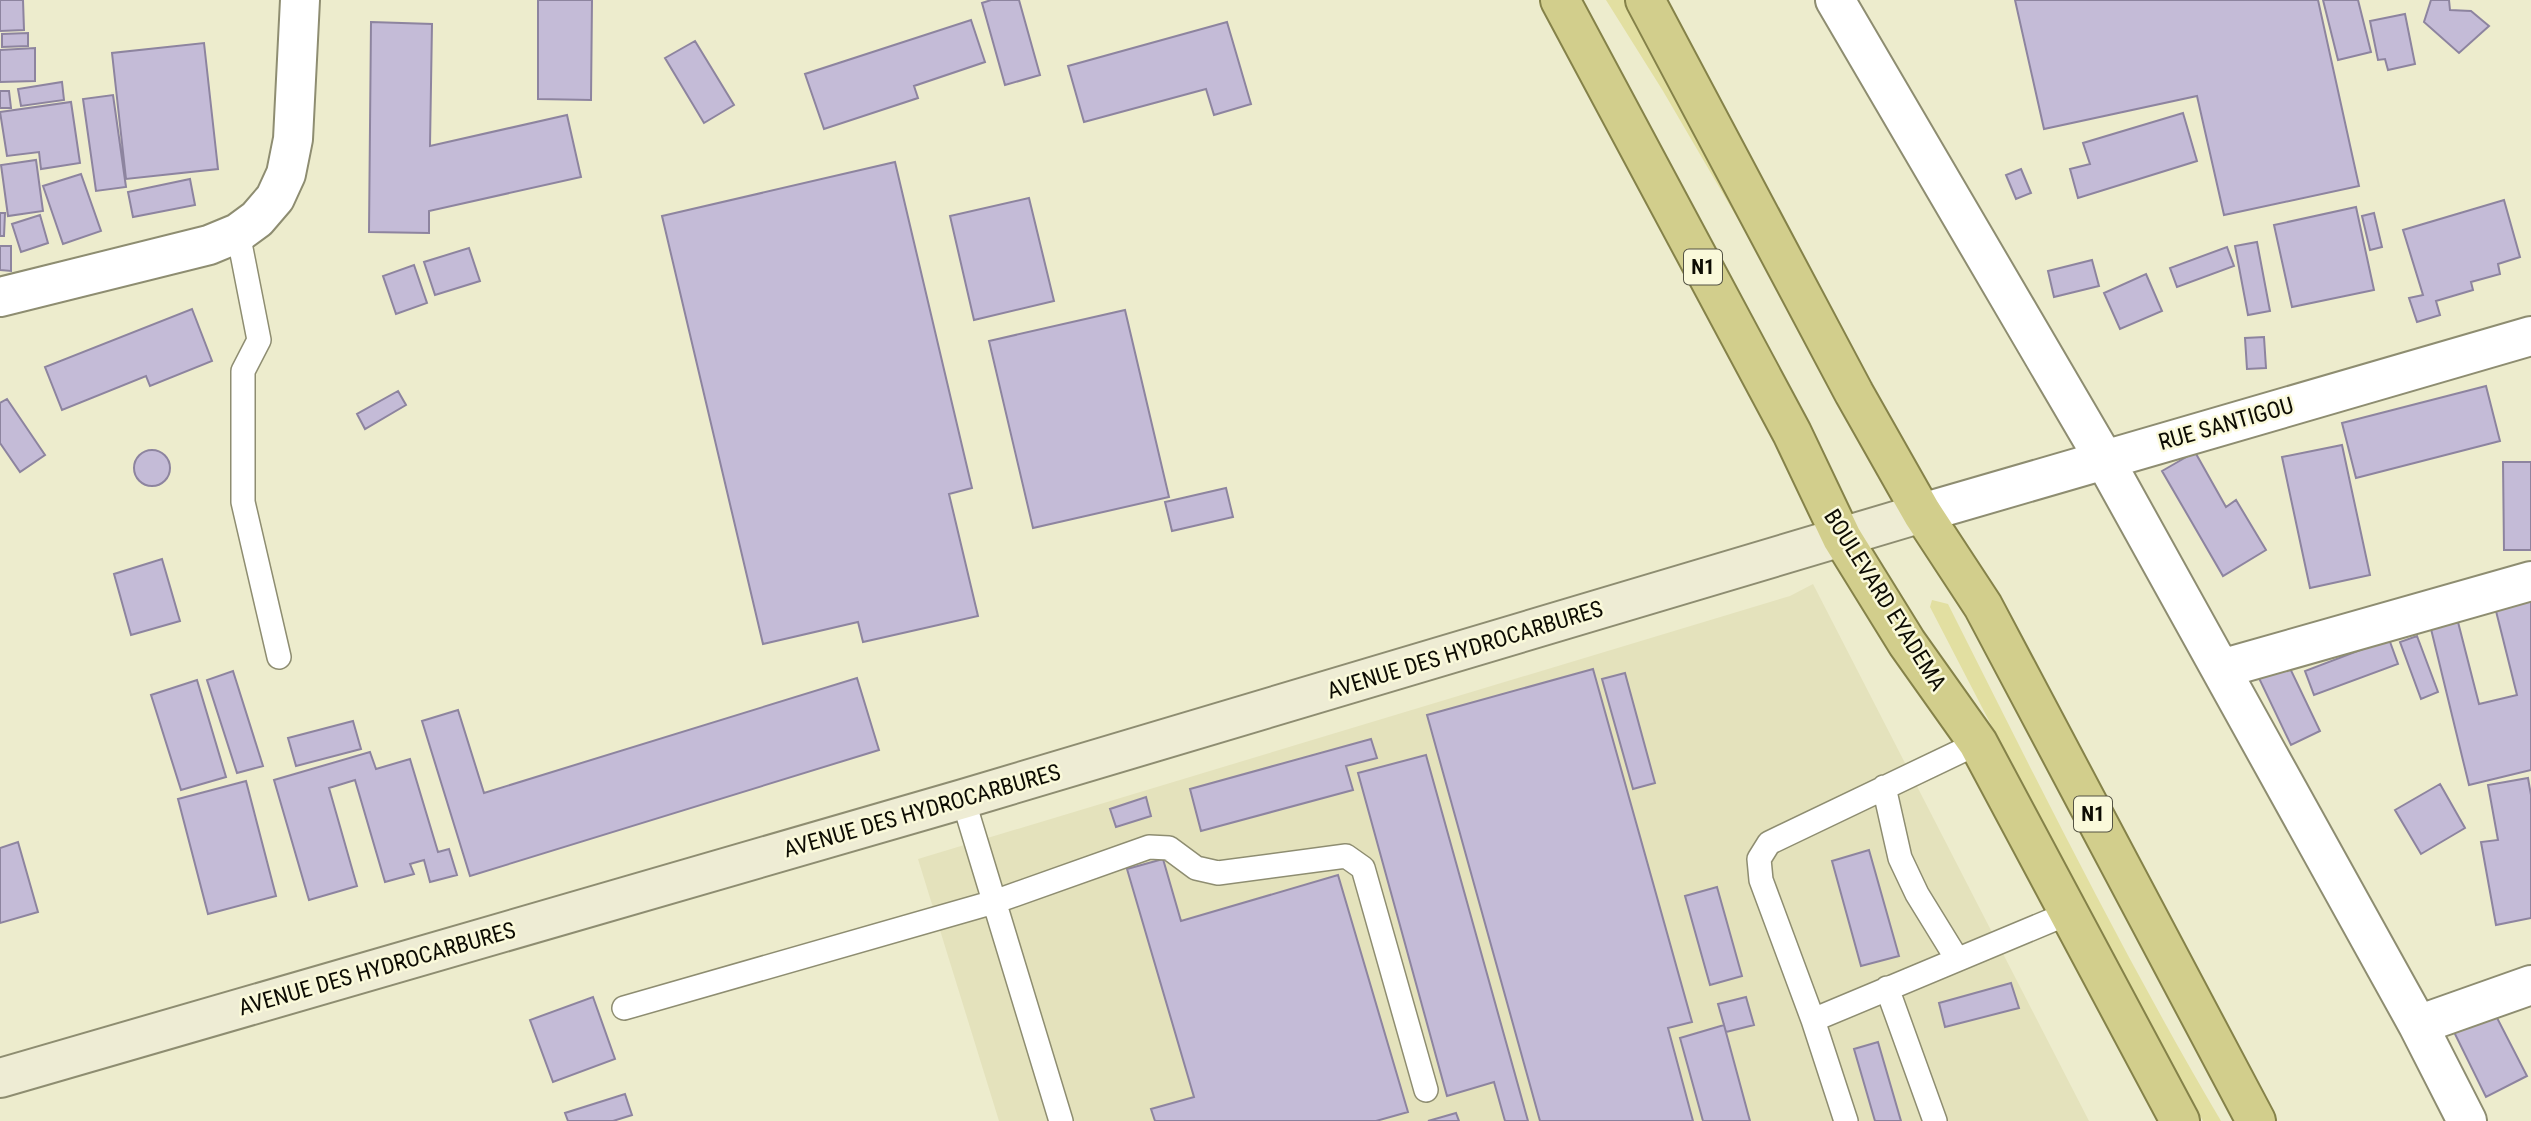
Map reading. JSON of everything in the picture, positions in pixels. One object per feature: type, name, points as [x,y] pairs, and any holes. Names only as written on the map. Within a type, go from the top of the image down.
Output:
[{"type":"highway","name":"BOULEVARD EYADEMA","points":[[1560,0],[1792,433],[1842,538],[1906,643],[1978,743],[2180,1121]]},
{"type":"highway","name":"N1","points":[[1645,0],[1854,393],[1922,513],[1983,606],[2256,1121]]},
{"type":"main road","name":"AVENUE DES HYDROCARBURES","points":[[0,1078],[963,799],[1922,513]]},
{"type":"street","points":[[0,297],[209,245],[238,233],[257,219],[275,198],[286,174],[293,139],[300,0]]},
{"type":"street","points":[[1835,0],[2104,459],[2418,1025],[2467,1121]]},
{"type":"street","name":"RUE SANTIGOU","points":[[1922,513],[2531,336]]},
{"type":"street","points":[[2221,668],[2531,581]]},
{"type":"street","points":[[2418,1025],[2531,985]]},
{"type":"lane","points":[[238,233],[259,340],[243,372],[243,502],[279,657]]},
{"type":"lane","points":[[1846,1121],[1813,1020],[1761,880],[1759,859],[1769,843],[1978,743]]},
{"type":"lane","points":[[1884,788],[1900,858],[1917,894],[1957,958]]},
{"type":"lane","points":[[963,799],[1061,1121]]},
{"type":"lane","points":[[624,1009],[994,901],[1149,847],[1169,848],[1196,868],[1217,873],[1346,856],[1363,868],[1426,1090]]},
{"type":"lane","points":[[1813,1020],[1957,958],[2069,914]]},
{"type":"lane","points":[[1888,988],[1934,1121]]},
{"type":"shaded area","points":[[1606,0],[1632,0],[1784,298],[1663,91]]},
{"type":"shaded area","points":[[1813,584],[2089,1121],[999,1121],[918,859],[1790,596]]},
{"type":"shaded area","points":[[1932,600],[1948,604],[2114,930],[2221,1121],[2203,1121],[2069,875],[1930,607]]},
{"type":"building","points":[[0,0],[23,0],[24,30],[0,31]]},
{"type":"building","points":[[538,0],[592,0],[591,100],[538,99]]},
{"type":"building","points":[[991,0],[1019,0],[1040,75],[1005,85],[982,3]]},
{"type":"building","points":[[2015,0],[2318,0],[2359,186],[2224,215],[2197,96],[2044,129]]},
{"type":"building","points":[[2323,0],[2358,0],[2371,52],[2338,60]]},
{"type":"building","points":[[2431,0],[2449,0],[2450,10],[2471,11],[2489,26],[2459,53],[2424,22]]},
{"type":"building","points":[[2405,14],[2415,64],[2388,70],[2385,59],[2378,60],[2370,21]]},
{"type":"building","points":[[971,20],[985,62],[914,86],[918,98],[824,129],[805,74]]},
{"type":"building","points":[[371,22],[432,24],[430,146],[567,115],[581,177],[429,211],[429,233],[369,232]]},
{"type":"building","points":[[1227,22],[1251,104],[1214,115],[1206,89],[1084,122],[1068,66]]},
{"type":"building","points":[[28,33],[28,46],[2,47],[2,34]]},
{"type":"building","points":[[695,41],[734,105],[704,123],[665,58]]},
{"type":"building","points":[[204,43],[218,169],[126,179],[112,53]]},
{"type":"building","points":[[35,48],[35,81],[0,82],[0,50]]},
{"type":"building","points":[[62,82],[64,100],[21,106],[18,89]]},
{"type":"building","points":[[0,91],[9,91],[11,108],[0,108]]},
{"type":"building","points":[[113,95],[126,187],[96,191],[83,99]]},
{"type":"building","points":[[71,102],[80,163],[41,169],[39,152],[7,156],[0,112]]},
{"type":"building","points":[[2183,113],[2197,161],[2078,198],[2070,169],[2090,164],[2083,143]]},
{"type":"building","points":[[36,160],[43,211],[8,216],[1,165]]},
{"type":"building","points":[[895,162],[972,488],[949,494],[978,616],[863,642],[858,622],[763,644],[662,216]]},
{"type":"building","points":[[2021,169],[2031,193],[2016,199],[2006,175]]},
{"type":"building","points":[[81,174],[101,231],[63,244],[43,186]]},
{"type":"building","points":[[190,179],[195,205],[133,217],[128,192]]},
{"type":"building","points":[[1029,198],[1054,301],[974,320],[950,216]]},
{"type":"building","points":[[2504,200],[2520,257],[2498,264],[2500,274],[2471,282],[2473,290],[2436,301],[2440,315],[2417,322],[2409,298],[2423,295],[2403,230]]},
{"type":"building","points":[[2356,207],[2374,290],[2292,307],[2274,225]]},
{"type":"building","points":[[0,213],[5,213],[4,236],[0,236]]},
{"type":"building","points":[[2374,213],[2382,247],[2370,250],[2362,216]]},
{"type":"building","points":[[40,215],[48,243],[21,252],[12,224]]},
{"type":"building","points":[[2257,242],[2270,311],[2248,315],[2235,246]]},
{"type":"building","points":[[0,246],[11,246],[11,271],[0,270]]},
{"type":"building","points":[[2227,247],[2234,266],[2177,287],[2170,268]]},
{"type":"building","points":[[469,248],[480,281],[435,295],[424,262]]},
{"type":"building","points":[[2092,260],[2099,286],[2054,297],[2048,271]]},
{"type":"building","points":[[414,265],[427,303],[396,314],[383,276]]},
{"type":"building","points":[[2146,274],[2162,311],[2120,329],[2104,293]]},
{"type":"building","points":[[192,309],[212,361],[150,386],[146,376],[62,410],[45,367]]},
{"type":"building","points":[[1125,310],[1169,497],[1033,528],[989,341]]},
{"type":"building","points":[[2264,337],[2266,368],[2247,369],[2245,338]]},
{"type":"building","points":[[2486,386],[2500,441],[2356,478],[2342,423]]},
{"type":"building","points":[[398,391],[406,405],[365,429],[357,414]]},
{"type":"building","points":[[7,399],[45,455],[20,472],[0,443],[0,403]]},
{"type":"building","points":[[2342,445],[2370,575],[2310,588],[2282,457]]},
{"type":"building","points":[[152,450],[165,455],[170,468],[165,481],[152,486],[139,481],[134,468],[139,455]]},
{"type":"building","points":[[2195,452],[2226,507],[2236,500],[2266,550],[2223,576],[2162,471]]},
{"type":"building","points":[[2503,462],[2531,462],[2531,550],[2504,550]]},
{"type":"building","points":[[1226,488],[1233,517],[1172,531],[1165,502]]},
{"type":"building","points":[[162,559],[180,621],[131,635],[114,574]]},
{"type":"building","points":[[2493,599],[2531,600],[2531,770],[2469,785],[2431,629],[2458,622],[2479,704],[2517,695]]},
{"type":"building","points":[[2417,636],[2438,692],[2421,699],[2400,642]]},
{"type":"building","points":[[2389,639],[2398,664],[2314,695],[2305,671]]},
{"type":"building","points":[[2286,660],[2320,731],[2291,745],[2257,674]]},
{"type":"building","points":[[1593,669],[1692,1022],[1668,1028],[1693,1121],[1540,1121],[1427,715]]},
{"type":"building","points":[[233,671],[263,766],[237,773],[207,680]]},
{"type":"building","points":[[1625,673],[1655,783],[1633,789],[1602,679]]},
{"type":"building","points":[[857,678],[879,750],[470,876],[422,721],[458,710],[484,793]]},
{"type":"building","points":[[197,680],[226,777],[181,790],[151,695]]},
{"type":"building","points":[[353,721],[361,749],[296,766],[288,738]]},
{"type":"building","points":[[1371,739],[1377,758],[1346,766],[1353,790],[1201,831],[1190,789]]},
{"type":"building","points":[[370,752],[376,769],[410,759],[438,852],[449,849],[457,875],[430,882],[424,860],[410,864],[414,874],[385,882],[355,780],[329,788],[357,886],[309,900],[274,780]]},
{"type":"building","points":[[1426,755],[1528,1121],[1505,1121],[1494,1082],[1447,1096],[1358,773]]},
{"type":"building","points":[[2528,778],[2531,795],[2531,918],[2496,925],[2481,842],[2498,840],[2488,785]]},
{"type":"building","points":[[246,781],[276,896],[208,914],[178,799]]},
{"type":"building","points":[[2440,784],[2465,828],[2421,854],[2395,810]]},
{"type":"building","points":[[1146,797],[1151,816],[1116,827],[1110,809]]},
{"type":"building","points":[[18,842],[38,912],[0,923],[0,848]]},
{"type":"building","points":[[1869,850],[1899,956],[1861,966],[1832,861]]},
{"type":"building","points":[[1163,859],[1181,921],[1338,875],[1408,1112],[1376,1121],[1155,1121],[1151,1109],[1194,1097],[1127,869]]},
{"type":"building","points":[[1717,887],[1742,976],[1710,985],[1685,896]]},
{"type":"building","points":[[2011,983],[2019,1008],[1945,1027],[1939,1003]]},
{"type":"building","points":[[593,997],[615,1059],[553,1082],[530,1020]]},
{"type":"building","points":[[1746,997],[1754,1025],[1726,1032],[1718,1004]]},
{"type":"building","points":[[2494,1012],[2527,1076],[2486,1097],[2454,1032]]},
{"type":"building","points":[[1724,1025],[1750,1121],[1703,1121],[1680,1038]]},
{"type":"building","points":[[1878,1042],[1901,1121],[1875,1121],[1854,1049]]},
{"type":"building","points":[[625,1094],[632,1115],[613,1121],[568,1121],[565,1113]]},
{"type":"building","points":[[1456,1113],[1459,1121],[1428,1121]]}]
